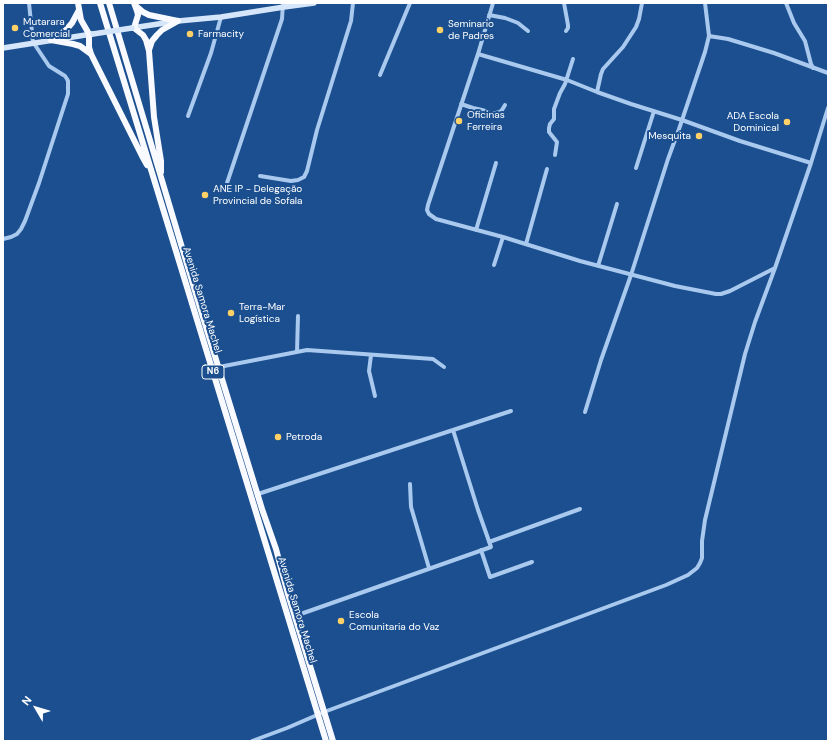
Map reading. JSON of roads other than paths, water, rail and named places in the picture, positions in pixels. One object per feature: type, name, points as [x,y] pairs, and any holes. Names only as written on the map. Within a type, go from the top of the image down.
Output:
[{"type":"highway","points":[[78,3],[81,20],[91,34],[89,47],[91,54],[152,173]]},
{"type":"highway","name":"Avenida Samora Machel","points":[[100,3],[321,713],[333,741]]},
{"type":"highway","name":"Avenida Samora Machel","points":[[109,3],[155,159],[276,549],[321,713],[326,741]]},
{"type":"highway","points":[[135,4],[138,15],[133,28],[143,35],[149,51],[154,117],[161,161],[161,177]]},
{"type":"highway","points":[[135,4],[143,12],[149,15],[178,21]]},
{"type":"highway","points":[[51,40],[66,30],[72,23],[79,10]]},
{"type":"highway","points":[[149,51],[152,41],[157,35],[162,30],[178,21]]},
{"type":"highway","points":[[51,40],[80,46],[91,54]]},
{"type":"main road","points":[[3,48],[33,42],[178,21],[221,17],[283,5],[314,3]]},
{"type":"street","points":[[3,239],[17,234],[25,221],[68,94],[68,81],[65,76],[49,66],[33,42],[29,3]]},
{"type":"street","points":[[260,176],[291,181],[304,177],[351,21],[353,3]]},
{"type":"street","points":[[380,75],[410,3]]},
{"type":"street","points":[[494,3],[428,205],[428,214],[436,219],[503,237],[598,266],[675,286],[719,294],[730,291],[775,268]]},
{"type":"street","points":[[564,3],[568,25],[566,31]]},
{"type":"street","points":[[597,92],[603,70],[623,47],[636,27],[642,3]]},
{"type":"street","points":[[585,412],[668,159],[705,52],[709,36],[705,3]]},
{"type":"street","points":[[786,3],[794,23],[805,41],[814,68]]},
{"type":"street","points":[[227,183],[282,20],[283,5]]},
{"type":"street","points":[[489,15],[505,18],[518,23],[528,31]]},
{"type":"street","points":[[188,116],[211,53],[221,17]]},
{"type":"street","points":[[709,36],[728,39],[751,46],[828,73]]},
{"type":"street","points":[[478,54],[567,80],[597,92],[740,141],[811,163]]},
{"type":"street","points":[[555,155],[557,142],[549,132],[549,128],[550,124],[554,120],[554,109],[567,80],[573,59]]},
{"type":"street","points":[[461,104],[482,110],[491,116],[500,112],[505,105]]},
{"type":"street","points":[[252,741],[321,713],[666,585],[697,568],[702,558],[702,541],[705,520],[745,354],[811,163],[828,108]]},
{"type":"street","points":[[636,168],[654,111]]},
{"type":"street","points":[[476,230],[496,163]]},
{"type":"street","points":[[526,244],[548,169]]},
{"type":"street","points":[[598,266],[617,204]]},
{"type":"street","points":[[494,265],[503,237]]},
{"type":"street","points":[[298,316],[298,352]]},
{"type":"street","points":[[219,367],[307,350],[433,359],[444,367]]},
{"type":"street","points":[[371,355],[369,371],[375,396]]},
{"type":"street","points":[[258,494],[511,411]]},
{"type":"street","points":[[294,616],[491,547],[453,430]]},
{"type":"street","points":[[410,484],[411,506],[429,568]]},
{"type":"street","points":[[489,542],[580,509]]},
{"type":"street","points":[[481,550],[490,577],[532,562]]},
{"type":"place","name":"Mutarara Comercial","points":[[15,28]]},
{"type":"place","name":"Seminario de Padres","points":[[440,30]]},
{"type":"place","name":"Farmacity","points":[[190,34]]},
{"type":"place","name":"Oficinas Ferreira","points":[[459,121]]},
{"type":"place","name":"ADA Escola Dominical","points":[[787,122]]},
{"type":"place","name":"Mesquita","points":[[699,136]]},
{"type":"place","name":"ANE IP - Delegação Provincial de Sofala","points":[[205,195]]},
{"type":"place","name":"Terra-Mar Logística","points":[[231,313]]},
{"type":"place","name":"Petroda","points":[[278,437]]},
{"type":"place","name":"Escola Comunitaria do Vaz","points":[[341,621]]}]
